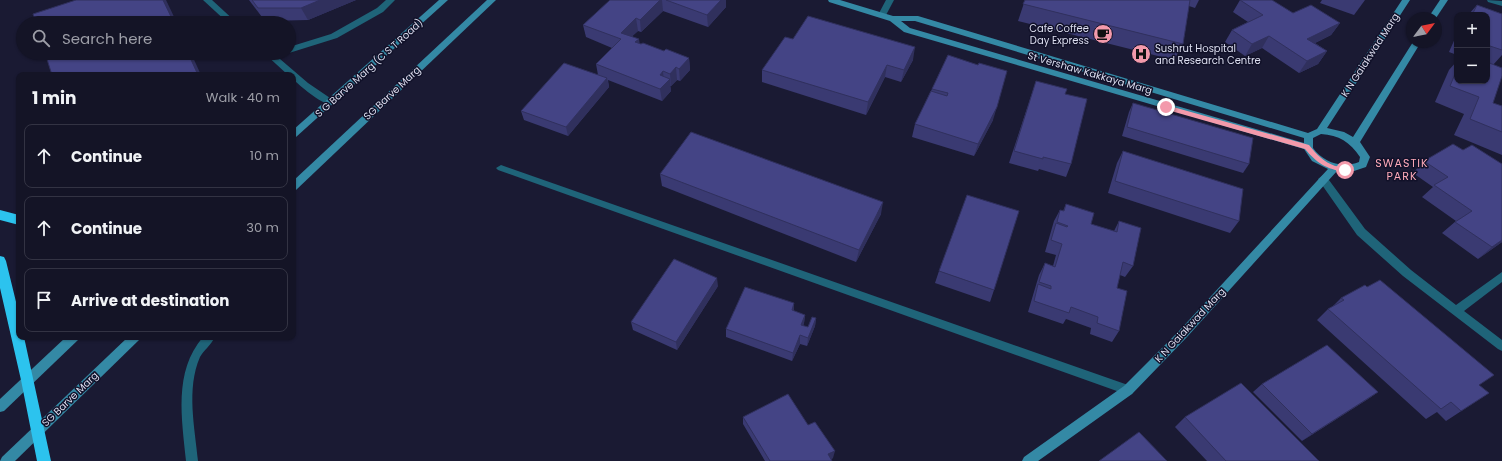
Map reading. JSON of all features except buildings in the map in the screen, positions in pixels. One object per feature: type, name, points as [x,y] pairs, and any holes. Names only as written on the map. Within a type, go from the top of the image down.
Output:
[{"type":"highway","points":[[0,215],[16,219]]},
{"type":"highway","points":[[0,261],[16,329]]},
{"type":"highway","points":[[19,340],[44,461]]},
{"type":"street","points":[[207,0],[225,16]]},
{"type":"street","points":[[296,48],[334,36],[380,10],[391,0]]},
{"type":"street","name":"S G Barve Marg (C S T Road)","points":[[296,132],[444,0]]},
{"type":"street","name":"SG Barve Marg","points":[[296,184],[492,0]]},
{"type":"street","name":"St Vershaw Kakkaya Marg","points":[[832,0],[893,18],[915,18],[1308,136]]},
{"type":"street","points":[[882,15],[890,0]]},
{"type":"street","name":"K N Gaiakwad Marg","points":[[1320,131],[1406,0]]},
{"type":"street","points":[[1436,12],[1444,0]]},
{"type":"street","points":[[1491,0],[1502,4]]},
{"type":"street","name":"St Vershaw Kakkaya Marg","points":[[893,18],[907,30],[1307,147]]},
{"type":"street","points":[[975,51],[980,38]]},
{"type":"street","points":[[1355,142],[1413,48]]},
{"type":"street","points":[[279,60],[292,72]]},
{"type":"street","points":[[296,76],[305,85],[330,102]]},
{"type":"street","points":[[1166,107],[1168,94]]},
{"type":"street","points":[[1320,131],[1338,133],[1355,142],[1361,148],[1364,155],[1364,161],[1361,166],[1354,169],[1334,168],[1317,159],[1307,147],[1306,141],[1308,136],[1320,131]]},
{"type":"street","points":[[501,168],[1128,390]]},
{"type":"street","name":"K N Gaiakwad Marg","points":[[1028,461],[1128,390],[1183,334],[1334,168]]},
{"type":"street","points":[[1323,179],[1361,232],[1407,273],[1502,346]]},
{"type":"street","points":[[1456,310],[1502,276]]},
{"type":"street","points":[[0,407],[71,340]]},
{"type":"street","name":"SG Barve Marg","points":[[6,461],[132,340]]},
{"type":"street","points":[[192,461],[187,407],[190,370],[196,354],[207,340]]},
{"type":"place","name":"Cafe Coffee Day Express","points":[[1103,34]]},
{"type":"place","name":"Sushrut Hospital and Research Centre","points":[[1141,54]]},
{"type":"district","name":"SWASTIK PARK","points":[[1402,169]]},
{"type":"route","points":[[1166,107],[1307,147],[1311,154],[1325,164],[1334,168],[1345,170]]}]
